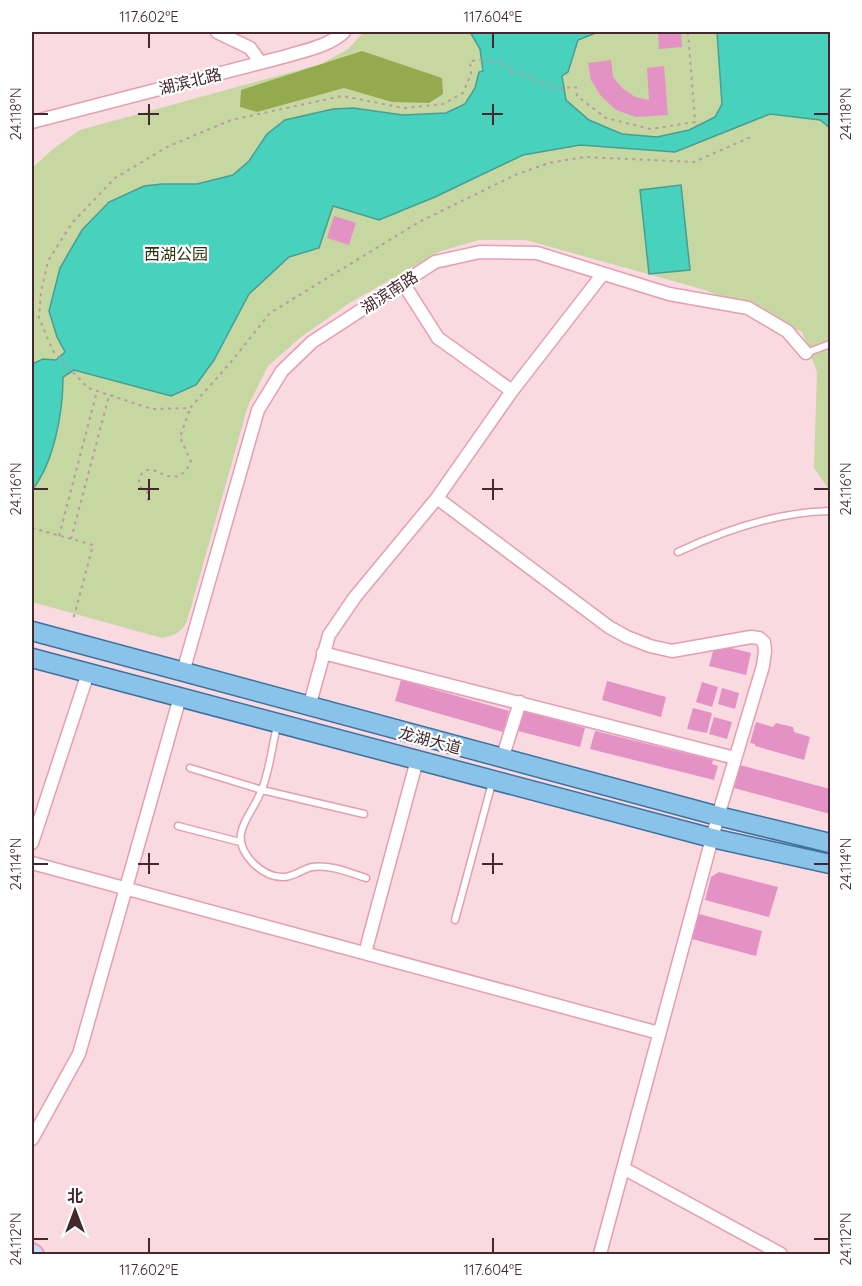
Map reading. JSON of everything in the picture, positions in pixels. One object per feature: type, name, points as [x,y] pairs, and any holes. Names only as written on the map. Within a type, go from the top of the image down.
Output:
[{"type":"main road","name":"龙湖大道","points":[[32,631],[502,759],[717,816],[831,843]]},
{"type":"main road","name":"龙湖大道","points":[[32,658],[712,838],[831,864]]},
{"type":"street","points":[[217,32],[250,48],[261,63]]},
{"type":"street","name":"湖滨北路","points":[[32,122],[317,47],[344,32]]},
{"type":"street","name":"湖滨南路","points":[[183,672],[258,410],[282,371],[312,342],[435,262],[480,252],[537,253],[669,294],[748,308],[787,331],[806,353]]},
{"type":"street","points":[[309,707],[329,635],[355,597],[437,498],[512,391],[602,274]]},
{"type":"street","points":[[403,283],[438,338],[512,391]]},
{"type":"street","points":[[437,498],[609,627],[627,638],[672,651],[751,638],[759,638],[764,642],[764,666],[717,816],[600,1254]]},
{"type":"street","points":[[323,653],[735,758]]},
{"type":"street","points":[[32,843],[88,673]]},
{"type":"street","points":[[32,1139],[79,1054],[180,697]]},
{"type":"street","points":[[502,759],[520,702]]},
{"type":"street","points":[[365,953],[417,760]]},
{"type":"street","points":[[32,863],[659,1033]]},
{"type":"street","points":[[623,1168],[781,1254]]},
{"type":"lane","points":[[806,353],[831,344]]},
{"type":"lane","points":[[678,552],[711,536],[802,512],[831,511]]},
{"type":"lane","points":[[278,723],[262,790],[241,828],[240,842],[248,858],[261,870],[282,877],[322,866],[366,878]]},
{"type":"lane","points":[[190,768],[262,790],[364,814]]},
{"type":"lane","points":[[455,920],[493,780]]},
{"type":"lane","points":[[178,826],[240,842]]},
{"type":"path","points":[[190,408],[152,409],[88,388],[52,351],[39,318],[41,292],[48,261],[72,223],[115,178],[167,147],[231,120],[342,96],[404,108],[443,104],[463,93],[471,74],[470,61],[489,59],[490,63],[501,62],[502,68],[511,67],[512,73],[522,72],[523,76],[533,75],[534,81],[543,80],[543,85],[553,84],[554,89],[576,87],[577,96],[606,118],[651,129],[695,122],[688,32]]},
{"type":"path","points":[[148,501],[147,492],[139,486],[138,478],[142,472],[151,469],[169,477],[178,477],[187,471],[191,462],[180,437],[190,408],[270,313],[419,222],[515,175],[549,163],[585,157],[694,162],[751,137]]},
{"type":"path","points":[[59,536],[97,391]]},
{"type":"path","points":[[71,539],[109,396]]},
{"type":"path","points":[[32,528],[93,545],[73,620]]},
{"type":"green space","name":"西湖公园","points":[[364,32],[830,32],[830,491],[814,468],[817,372],[802,332],[705,290],[526,240],[479,240],[441,251],[351,302],[301,337],[268,366],[248,406],[187,621],[180,631],[162,638],[32,602],[32,168],[53,149],[80,130],[321,64],[348,49]]},
{"type":"shaded area","points":[[470,32],[598,32],[578,40],[568,72],[562,76],[566,100],[589,120],[622,134],[657,137],[689,130],[715,117],[722,104],[717,32],[830,32],[830,128],[820,120],[770,114],[675,152],[580,145],[523,155],[435,197],[379,220],[333,206],[319,248],[289,257],[249,294],[214,360],[196,385],[171,396],[74,370],[63,377],[56,436],[46,466],[32,490],[32,364],[43,359],[56,360],[65,352],[57,337],[49,311],[60,268],[82,230],[109,202],[144,186],[197,184],[233,175],[249,161],[267,134],[285,120],[333,109],[353,108],[403,115],[446,113],[465,104],[475,88],[479,72],[483,71],[480,49]]},
{"type":"shaded area","points":[[362,51],[442,78],[443,94],[429,103],[392,102],[344,88],[257,112],[240,107],[241,90]]},
{"type":"shaded area","points":[[681,185],[690,270],[649,274],[640,190]]},
{"type":"building","points":[[658,32],[681,32],[682,47],[659,49]]},
{"type":"building","points":[[611,60],[613,77],[622,88],[635,97],[649,100],[647,68],[664,66],[668,115],[636,117],[616,110],[601,96],[591,80],[588,63]]},
{"type":"building","points":[[334,216],[356,223],[349,245],[327,238]]},
{"type":"building","points":[[715,644],[751,653],[746,675],[709,666]]},
{"type":"building","points":[[401,680],[509,711],[503,732],[395,701]]},
{"type":"building","points":[[607,681],[666,697],[661,717],[602,700]]},
{"type":"building","points":[[702,682],[718,687],[712,707],[696,702]]},
{"type":"building","points":[[722,688],[739,693],[735,709],[718,704]]},
{"type":"building","points":[[693,708],[712,713],[707,733],[687,729]]},
{"type":"building","points":[[523,711],[585,728],[580,747],[518,731]]},
{"type":"building","points":[[714,717],[732,722],[727,739],[709,734]]},
{"type":"building","points":[[756,722],[773,727],[776,723],[793,727],[794,732],[810,737],[804,760],[750,743]]},
{"type":"building","points":[[595,731],[713,760],[712,764],[718,766],[714,780],[590,749]]},
{"type":"building","points":[[740,765],[830,789],[830,814],[734,788]]},
{"type":"building","points":[[719,872],[778,887],[769,917],[705,900],[711,877]]},
{"type":"building","points":[[699,914],[762,931],[756,956],[692,939]]}]
